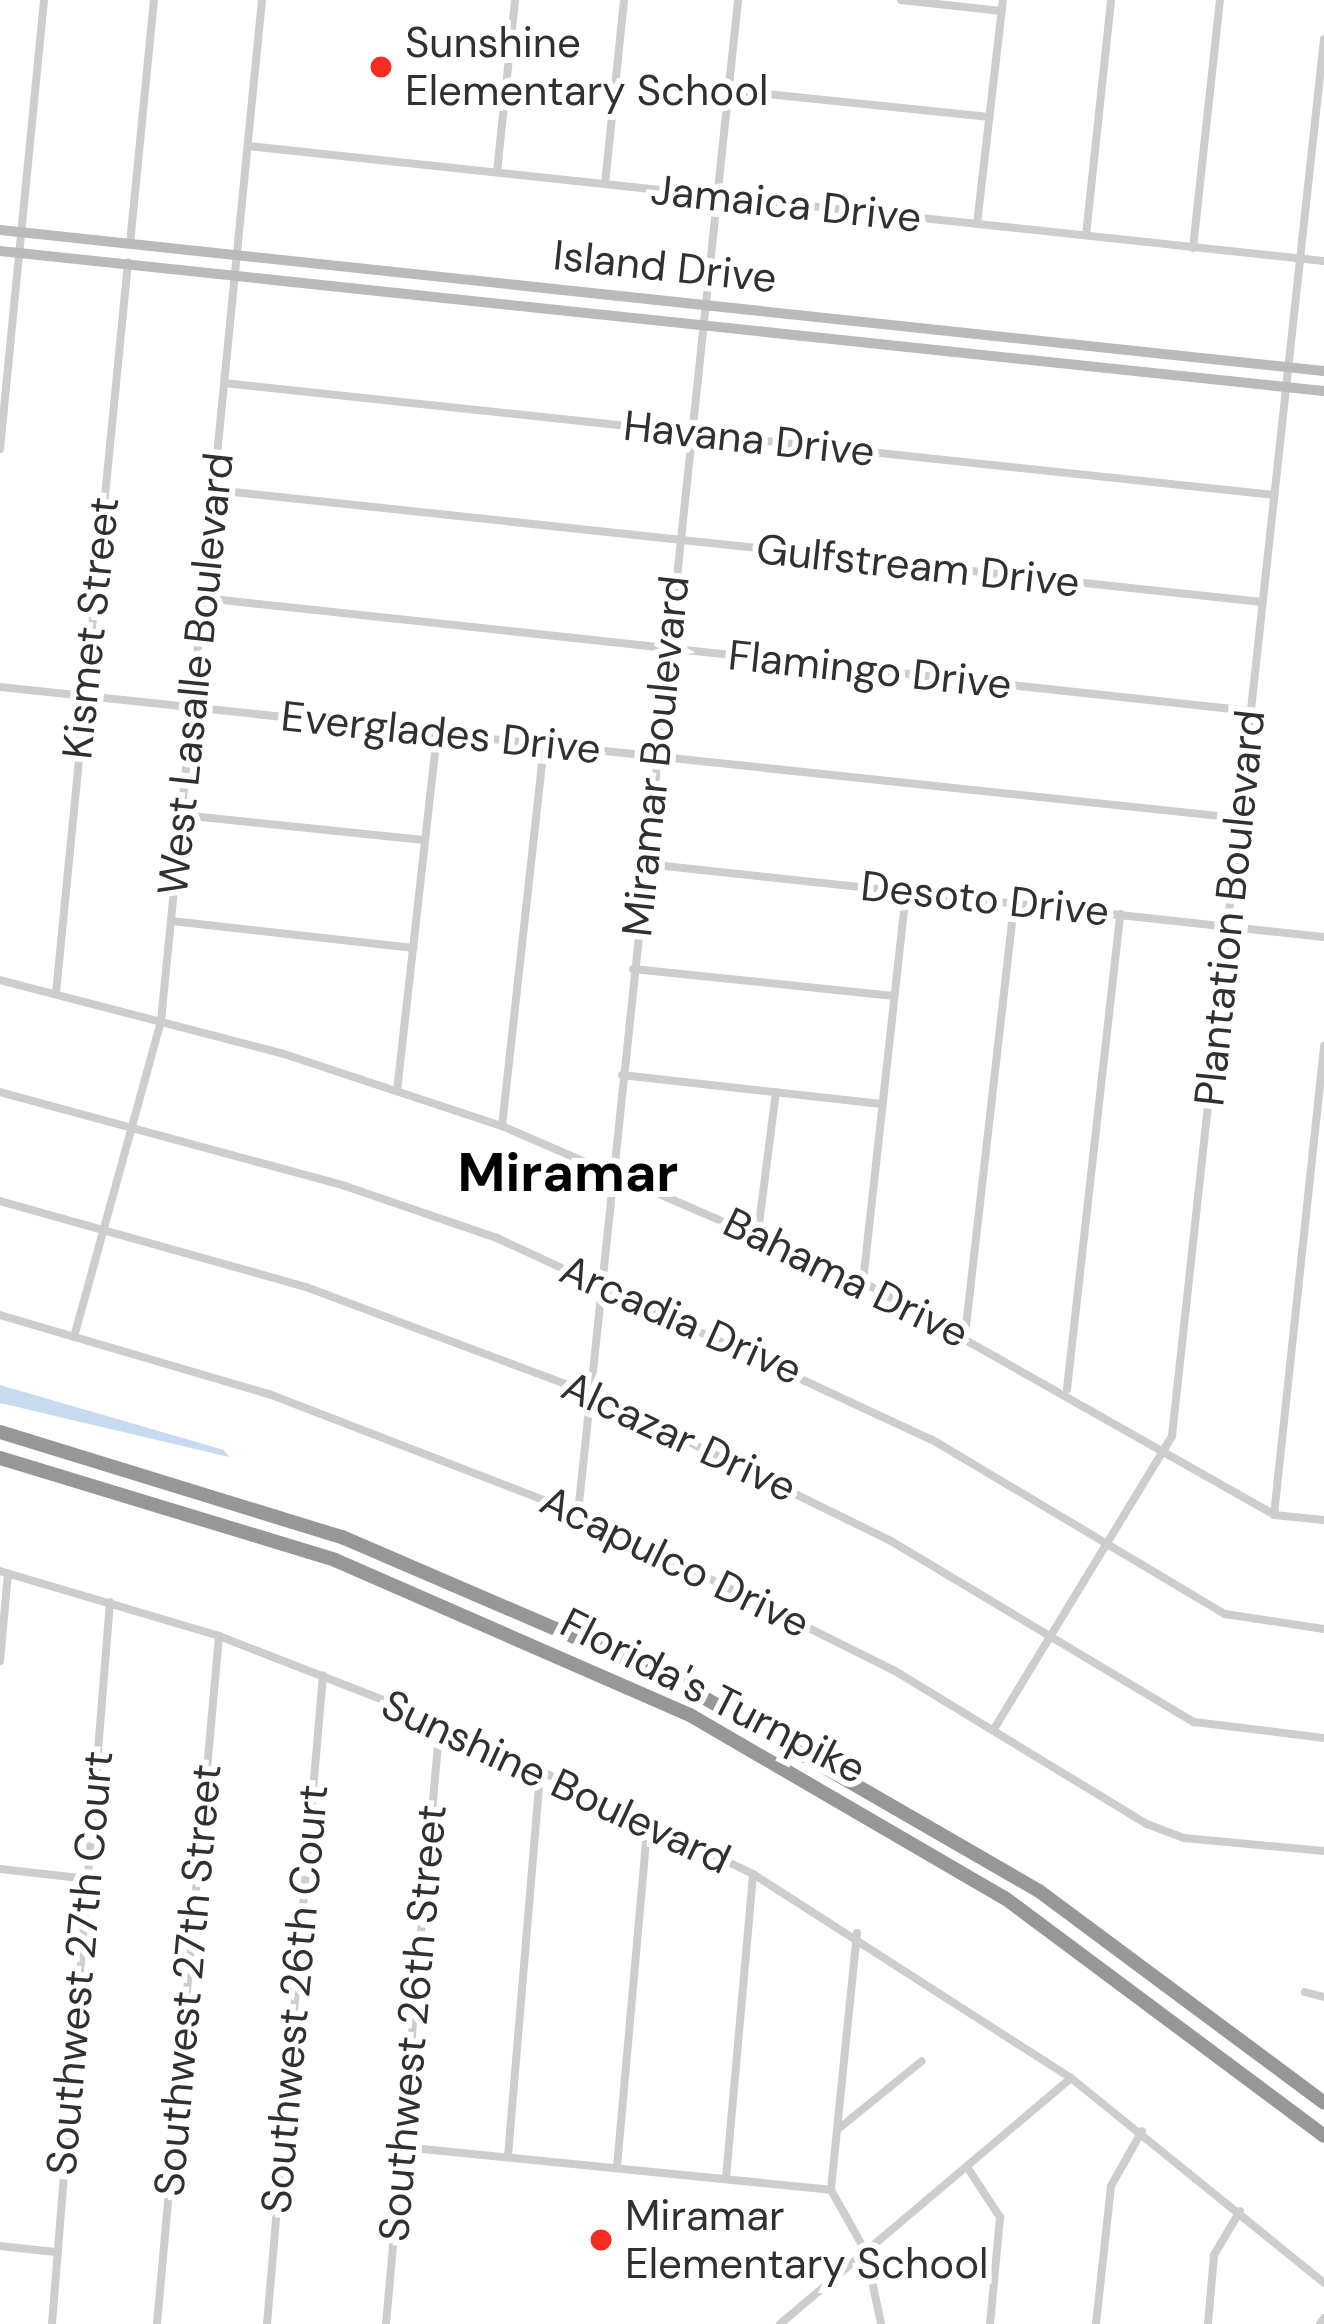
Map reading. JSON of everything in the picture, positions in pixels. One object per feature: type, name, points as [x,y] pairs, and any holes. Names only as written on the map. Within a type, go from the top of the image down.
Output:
[{"type":"highway","name":"Florida's Turnpike","points":[[0,1432],[342,1537],[705,1695],[1040,1891],[1324,2103]]},
{"type":"highway","name":"Florida's Turnpike","points":[[0,1458],[352,1567],[674,1707],[1006,1898],[1324,2136]]},
{"type":"street","points":[[0,449],[44,0]]},
{"type":"street","points":[[130,244],[154,0]]},
{"type":"street","name":"West Lasalle Boulevard","points":[[74,1337],[160,1021],[262,0]]},
{"type":"street","points":[[497,172],[515,0]]},
{"type":"street","points":[[604,184],[624,0]]},
{"type":"street","name":"Miramar Boulevard","points":[[578,1513],[598,1282],[738,0]]},
{"type":"street","points":[[901,0],[1002,5],[977,224]]},
{"type":"street","points":[[1086,236],[1111,0]]},
{"type":"street","points":[[1193,248],[1220,0]]},
{"type":"street","name":"Plantation Boulevard","points":[[994,1729],[1166,1450],[1324,39]]},
{"type":"street","points":[[728,89],[990,117]]},
{"type":"street","name":"Jamaica Drive","points":[[248,146],[1324,261]]},
{"type":"street","name":"Island Drive","points":[[0,230],[1324,371]]},
{"type":"street","name":"Island Drive","points":[[0,250],[1324,391]]},
{"type":"street","name":"Kismet Street","points":[[56,993],[128,263]]},
{"type":"street","name":"Havana Drive","points":[[224,383],[1274,495]]},
{"type":"street","name":"Gulfstream Drive","points":[[215,490],[1262,602]]},
{"type":"street","name":"Flamingo Drive","points":[[203,598],[1251,711]]},
{"type":"street","name":"Everglades Drive","points":[[0,687],[1239,818]]},
{"type":"street","points":[[397,1090],[437,732]]},
{"type":"street","points":[[502,1126],[544,743]]},
{"type":"street","points":[[182,814],[424,840]]},
{"type":"street","name":"Desoto Drive","points":[[646,864],[1324,937]]},
{"type":"street","points":[[862,1282],[906,891]]},
{"type":"street","points":[[965,1335],[1014,903]]},
{"type":"street","points":[[1067,1390],[1120,914]]},
{"type":"street","points":[[172,921],[413,948]]},
{"type":"street","points":[[633,969],[894,996]]},
{"type":"street","name":"Bahama Drive","points":[[0,980],[397,1090],[610,1170],[758,1232],[965,1335],[1067,1390],[1274,1515],[1324,1520]]},
{"type":"street","points":[[1274,1515],[1324,1046]]},
{"type":"street","points":[[622,1075],[881,1104]]},
{"type":"street","name":"Arcadia Drive","points":[[0,1092],[135,1124],[345,1186],[598,1282],[783,1363],[1108,1540],[1225,1614],[1324,1630]]},
{"type":"street","points":[[758,1232],[776,1092]]},
{"type":"street","name":"Alcazar Drive","points":[[0,1201],[306,1287],[589,1393],[743,1462],[1051,1634],[1194,1722],[1324,1738]]},
{"type":"street","name":"Acapulco Drive","points":[[0,1315],[269,1394],[578,1513],[994,1729],[1184,1838],[1324,1851]]},
{"type":"street","points":[[0,1661],[4,1572]]},
{"type":"street","name":"Sunshine Boulevard","points":[[4,1572],[219,1636],[440,1722],[541,1767],[753,1874],[857,1933],[1071,2078],[1324,2283]]},
{"type":"street","name":"Southwest 27th Court","points":[[52,2324],[110,1602]]},
{"type":"street","name":"Southwest 27th Street","points":[[158,2324],[219,1636]]},
{"type":"street","name":"Southwest 26th Court","points":[[267,2324],[323,1675]]},
{"type":"street","name":"Southwest 26th Street","points":[[386,2324],[440,1722]]},
{"type":"street","points":[[508,2156],[541,1767]]},
{"type":"street","points":[[617,2168],[648,1820]]},
{"type":"street","points":[[0,1869],[88,1879]]},
{"type":"street","points":[[726,2178],[753,1874]]},
{"type":"street","points":[[857,1933],[831,2190],[866,2252],[881,2324]]},
{"type":"street","points":[[1305,1992],[1324,1997]]},
{"type":"street","points":[[836,2131],[922,2061]]},
{"type":"street","points":[[780,2324],[1071,2078]]},
{"type":"street","points":[[1096,2324],[1111,2186],[1142,2131]]},
{"type":"street","points":[[402,2147],[831,2190]]},
{"type":"street","points":[[967,2167],[1000,2217],[990,2324]]},
{"type":"street","points":[[1208,2324],[1214,2255],[1240,2211]]},
{"type":"street","points":[[0,2246],[56,2252]]},
{"type":"water","points":[[0,1385],[224,1450],[229,1457],[0,1403]]},
{"type":"place","name":"Sunshine Elementary School","points":[[381,67]]},
{"type":"place","name":"Miramar Elementary School","points":[[601,2240]]},
{"type":"district","name":"Miramar","points":[[568,1173]]}]
